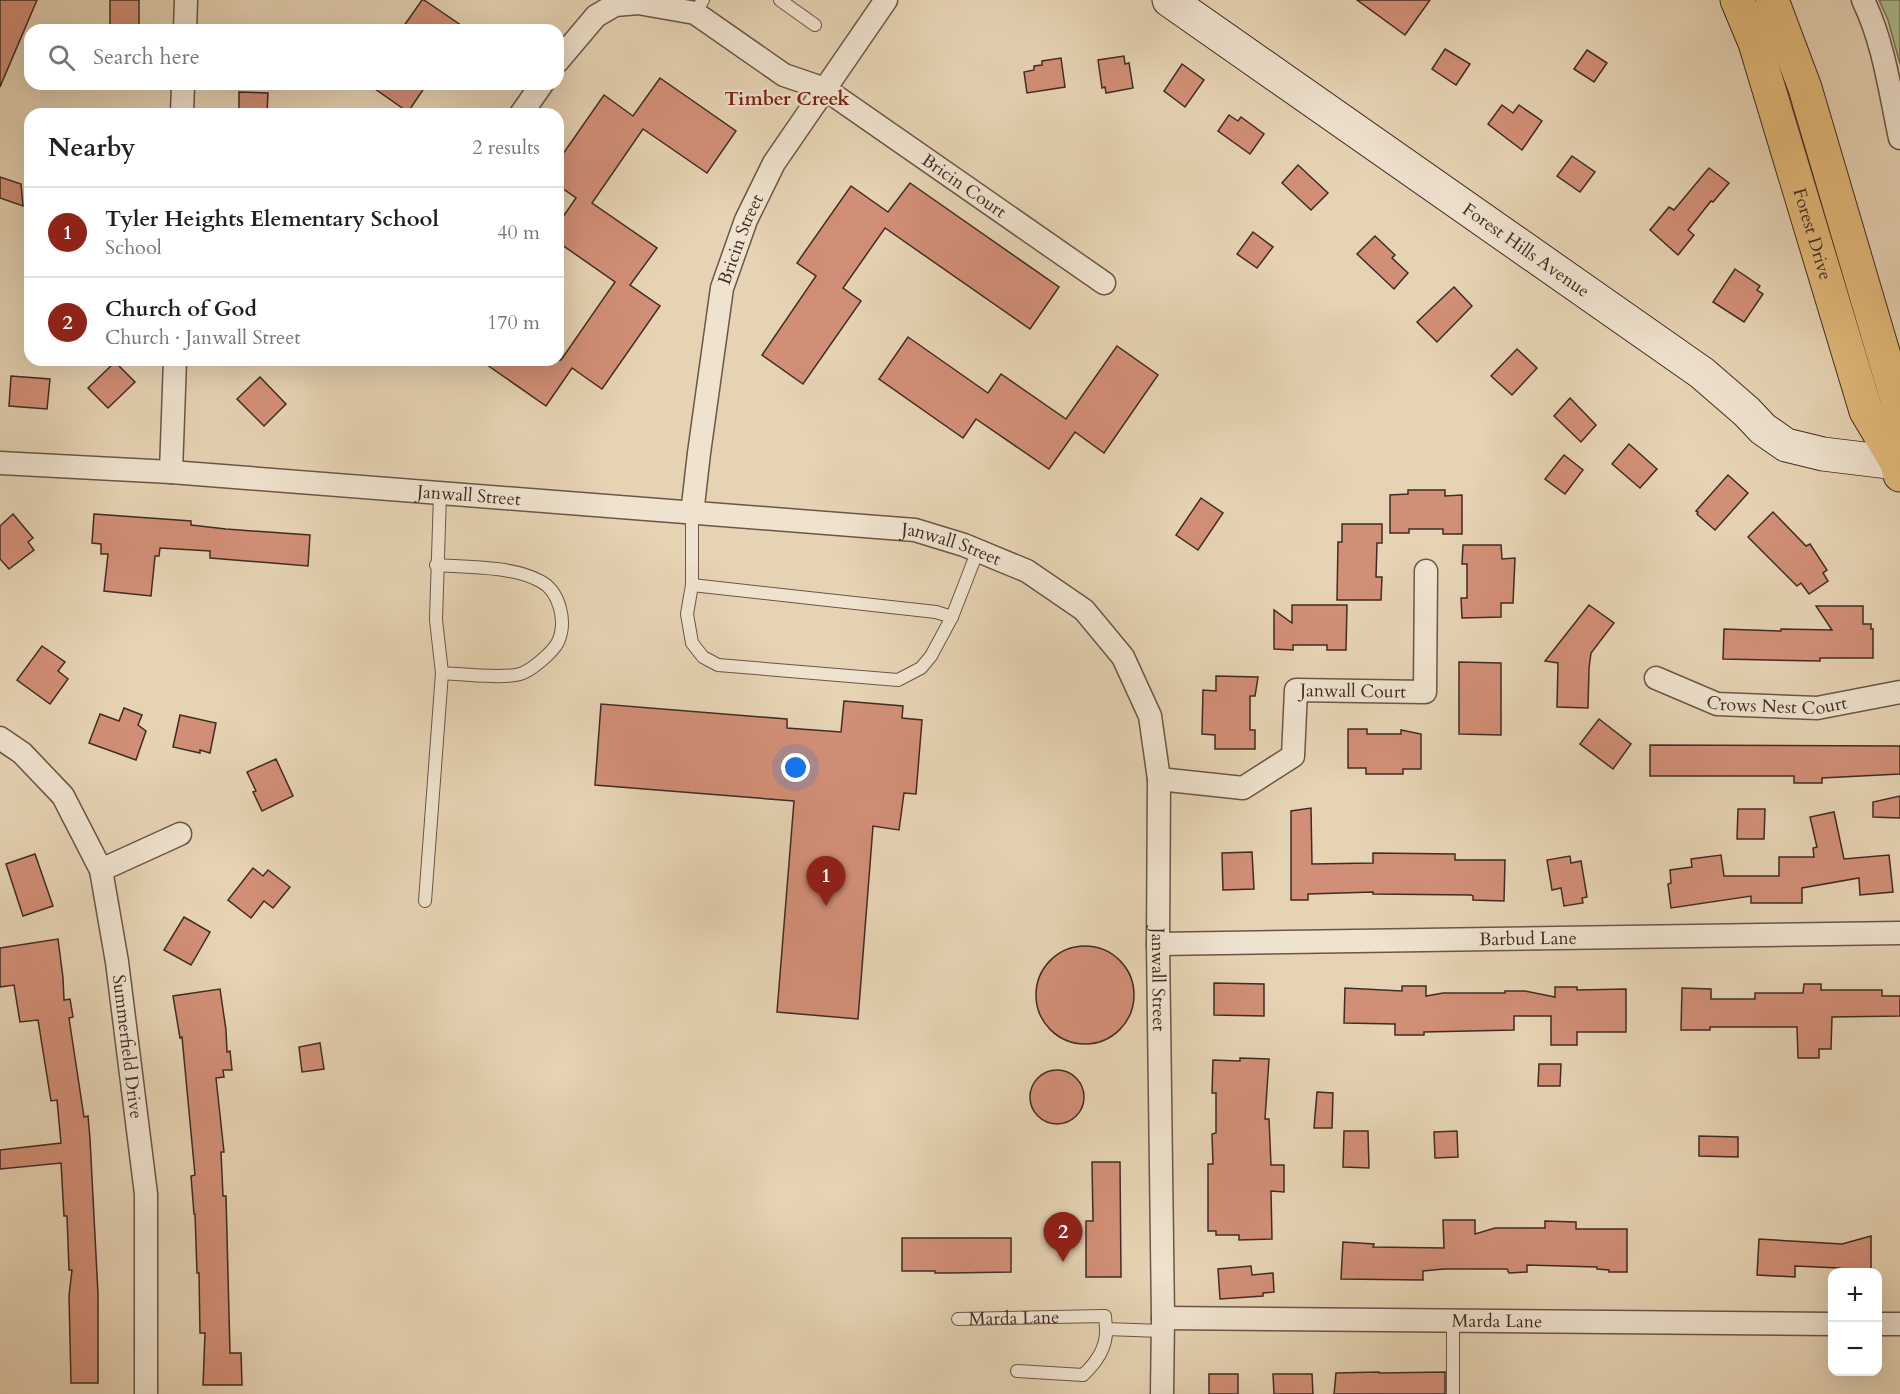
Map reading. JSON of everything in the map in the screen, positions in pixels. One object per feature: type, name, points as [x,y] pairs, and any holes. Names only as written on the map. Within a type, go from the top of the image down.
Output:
[{"type":"main road","name":"Forest Drive","points":[[1737,0],[1755,43],[1866,411],[1898,469]]},
{"type":"main road","name":"Forest Drive","points":[[1772,0],[1805,88],[1898,403],[1898,469]]},
{"type":"street","points":[[185,24],[186,0]]},
{"type":"street","name":"Bricin Street","points":[[692,514],[722,288],[746,220],[774,163],[886,0]]},
{"type":"street","name":"Forest Hills Avenue","points":[[1168,0],[1701,373],[1747,412],[1763,429],[1786,445],[1898,469]]},
{"type":"street","points":[[1863,0],[1870,15],[1884,64],[1900,138]]},
{"type":"street","points":[[564,54],[596,16],[615,5],[638,3],[699,6]]},
{"type":"street","name":"Bricin Court","points":[[699,6],[784,75],[825,88],[1104,284]]},
{"type":"street","points":[[182,108],[183,90]]},
{"type":"street","points":[[525,108],[538,90]]},
{"type":"street","points":[[171,472],[175,366]]},
{"type":"street","name":"Janwall Street","points":[[0,463],[171,472],[915,530],[978,550],[1027,571],[1084,610],[1123,657],[1150,716],[1159,779],[1158,944],[1162,1394]]},
{"type":"street","name":"Janwall Court","points":[[1159,779],[1243,788],[1293,756],[1296,690],[1425,692],[1426,571]]},
{"type":"street","name":"Crows Nest Court","points":[[1656,678],[1717,704],[1817,708],[1900,692]]},
{"type":"street","name":"Summerfield Drive","points":[[0,738],[22,753],[63,796],[101,870],[117,962],[146,1194],[146,1394]]},
{"type":"street","points":[[101,870],[180,834]]},
{"type":"street","name":"Barbud Lane","points":[[1158,944],[1900,933]]},
{"type":"street","name":"Marda Lane","points":[[1163,1325],[1453,1321],[1828,1324]]},
{"type":"street","points":[[1882,1324],[1900,1324]]},
{"type":"lane","points":[[780,0],[815,25]]},
{"type":"lane","points":[[425,901],[442,673],[436,620],[440,494]]},
{"type":"lane","points":[[692,514],[692,585],[687,614],[692,643],[703,657],[718,665],[898,680],[921,669],[931,656],[952,617],[978,550]]},
{"type":"lane","points":[[436,565],[493,568],[541,581],[552,591],[559,604],[562,619],[558,642],[540,662],[521,674],[442,673]]},
{"type":"lane","points":[[692,585],[936,612],[952,617]]},
{"type":"lane","name":"Marda Lane","points":[[958,1319],[1105,1316],[1106,1329],[1163,1325]]},
{"type":"lane","points":[[1453,1321],[1453,1394]]},
{"type":"lane","points":[[1017,1371],[1083,1375],[1096,1364],[1106,1340],[1106,1329]]},
{"type":"green space","points":[[1879,0],[1900,0],[1900,64],[1888,20]]},
{"type":"building","points":[[0,0],[37,0],[27,24],[24,24],[24,31],[0,87]]},
{"type":"building","points":[[110,0],[139,0],[139,24],[110,24]]},
{"type":"building","points":[[424,0],[459,24],[405,24]]},
{"type":"building","points":[[1357,0],[1430,0],[1405,35]]},
{"type":"building","points":[[1445,49],[1470,64],[1456,85],[1432,69]]},
{"type":"building","points":[[1587,50],[1607,63],[1594,82],[1574,69]]},
{"type":"building","points":[[1124,56],[1125,64],[1129,63],[1133,88],[1106,93],[1105,87],[1102,88],[1098,60]]},
{"type":"building","points":[[1061,58],[1065,87],[1027,93],[1024,72],[1034,70],[1034,66],[1042,65],[1042,61]]},
{"type":"building","points":[[1182,64],[1204,80],[1185,107],[1164,91]]},
{"type":"building","points":[[660,78],[736,131],[707,173],[643,129],[592,203],[657,248],[630,285],[660,306],[602,389],[572,368],[546,406],[489,366],[564,366],[564,356],[615,282],[564,246],[564,215],[576,198],[564,189],[564,152],[604,95],[633,116]]},
{"type":"building","points":[[377,90],[423,90],[411,108],[402,108]]},
{"type":"building","points":[[239,92],[268,93],[267,108],[239,108]]},
{"type":"building","points":[[1502,105],[1513,113],[1519,105],[1542,121],[1522,150],[1488,124]]},
{"type":"building","points":[[1229,115],[1238,121],[1241,117],[1264,134],[1250,154],[1218,131]]},
{"type":"building","points":[[1572,156],[1595,172],[1580,192],[1557,176]]},
{"type":"building","points":[[1298,165],[1328,193],[1311,210],[1282,183]]},
{"type":"building","points":[[1709,168],[1729,183],[1688,230],[1694,235],[1678,255],[1650,230],[1669,207],[1674,210]]},
{"type":"building","points":[[0,177],[21,184],[23,206],[0,198]]},
{"type":"building","points":[[910,183],[1059,287],[1030,329],[885,228],[843,288],[861,301],[803,384],[762,355],[816,276],[797,263],[851,186],[888,212]]},
{"type":"building","points":[[1253,232],[1273,247],[1257,268],[1237,254]]},
{"type":"building","points":[[1375,236],[1395,255],[1392,258],[1408,273],[1394,289],[1357,254]]},
{"type":"building","points":[[1735,269],[1760,286],[1757,290],[1763,294],[1744,322],[1713,302]]},
{"type":"building","points":[[1454,287],[1472,306],[1437,342],[1417,322]]},
{"type":"building","points":[[908,337],[988,393],[1001,374],[1066,419],[1117,346],[1158,375],[1104,453],[1075,432],[1049,469],[976,419],[963,438],[879,379]]},
{"type":"building","points":[[1517,349],[1537,368],[1512,395],[1491,376]]},
{"type":"building","points":[[111,366],[119,366],[135,382],[108,408],[88,388]]},
{"type":"building","points":[[11,376],[50,379],[47,409],[9,406]]},
{"type":"building","points":[[260,377],[286,404],[264,426],[237,399]]},
{"type":"building","points":[[1570,398],[1596,425],[1581,442],[1554,416]]},
{"type":"building","points":[[1629,444],[1657,469],[1640,488],[1612,464]]},
{"type":"building","points":[[1564,455],[1583,470],[1565,494],[1545,479]]},
{"type":"building","points":[[1728,475],[1748,493],[1715,530],[1696,511]]},
{"type":"building","points":[[1408,490],[1445,490],[1445,496],[1462,495],[1462,534],[1443,534],[1443,529],[1409,529],[1409,533],[1390,533],[1390,495],[1408,494]]},
{"type":"building","points":[[1201,498],[1223,513],[1198,550],[1176,535]]},
{"type":"building","points":[[1773,512],[1806,546],[1810,544],[1827,570],[1823,573],[1828,581],[1809,594],[1801,583],[1797,586],[1748,537]]},
{"type":"building","points":[[13,514],[33,538],[28,542],[34,550],[9,569],[0,559],[0,526]]},
{"type":"building","points":[[94,514],[191,521],[191,525],[310,535],[308,566],[210,558],[210,551],[160,548],[159,556],[155,556],[151,596],[104,591],[108,554],[101,554],[101,544],[92,543]]},
{"type":"building","points":[[1342,524],[1382,524],[1382,543],[1377,543],[1376,577],[1382,577],[1381,600],[1337,600],[1338,542],[1342,542]]},
{"type":"building","points":[[1463,545],[1501,545],[1502,559],[1515,558],[1513,603],[1501,603],[1501,617],[1462,618],[1461,598],[1467,598],[1467,564],[1462,564]]},
{"type":"building","points":[[1292,605],[1347,605],[1346,650],[1327,650],[1327,645],[1293,645],[1293,650],[1274,649],[1274,610],[1292,623]]},
{"type":"building","points":[[1589,605],[1614,623],[1591,653],[1588,708],[1557,707],[1558,663],[1545,661]]},
{"type":"building","points":[[1816,606],[1863,606],[1863,624],[1871,624],[1871,629],[1873,629],[1873,658],[1820,658],[1820,661],[1723,659],[1724,629],[1832,630]]},
{"type":"building","points":[[42,646],[65,662],[58,671],[68,679],[50,704],[17,680]]},
{"type":"building","points":[[1459,662],[1501,663],[1501,735],[1459,734]]},
{"type":"building","points":[[1216,676],[1258,677],[1255,696],[1250,696],[1250,730],[1255,730],[1255,749],[1215,749],[1215,735],[1202,734],[1203,690],[1216,691]]},
{"type":"building","points":[[844,701],[903,706],[902,718],[922,720],[916,794],[904,793],[899,830],[873,826],[858,1019],[777,1012],[794,801],[595,785],[601,704],[787,719],[787,728],[841,732]]},
{"type":"building","points":[[124,708],[142,715],[138,725],[146,731],[136,760],[89,743],[100,714],[119,721]]},
{"type":"building","points":[[180,715],[216,723],[210,753],[173,747]]},
{"type":"building","points":[[1599,719],[1631,744],[1613,769],[1580,744]]},
{"type":"building","points":[[1348,729],[1367,729],[1367,734],[1401,734],[1401,730],[1421,734],[1421,769],[1403,769],[1403,774],[1366,774],[1366,768],[1348,768]]},
{"type":"building","points":[[1650,745],[1900,746],[1900,774],[1822,778],[1822,783],[1794,783],[1794,776],[1650,776]]},
{"type":"building","points":[[276,759],[293,796],[262,811],[247,772]]},
{"type":"building","points":[[1900,796],[1900,818],[1873,817],[1873,802]]},
{"type":"building","points":[[1311,808],[1312,864],[1373,863],[1373,853],[1455,854],[1455,860],[1505,860],[1504,901],[1473,900],[1471,895],[1373,894],[1373,892],[1308,894],[1308,900],[1291,900],[1291,811]]},
{"type":"building","points":[[1738,809],[1765,809],[1764,839],[1737,839]]},
{"type":"building","points":[[1834,812],[1844,859],[1889,855],[1893,892],[1860,895],[1859,878],[1802,888],[1802,903],[1751,903],[1751,896],[1671,908],[1668,884],[1671,883],[1670,870],[1692,867],[1691,859],[1721,855],[1724,876],[1779,876],[1779,857],[1814,857],[1813,848],[1817,847],[1810,817]]},
{"type":"building","points":[[1252,852],[1254,889],[1223,890],[1222,853]]},
{"type":"building","points":[[35,854],[53,906],[23,916],[6,864]]},
{"type":"building","points":[[1570,856],[1571,863],[1581,861],[1587,897],[1582,898],[1583,903],[1564,906],[1561,888],[1552,890],[1547,860]]},
{"type":"building","points":[[253,868],[263,876],[268,870],[290,887],[273,908],[264,901],[251,918],[228,900]]},
{"type":"building","points":[[184,917],[210,932],[191,965],[164,950]]},
{"type":"building","points":[[58,939],[64,1000],[70,999],[73,1017],[69,1018],[84,1117],[88,1116],[98,1294],[98,1383],[71,1383],[69,1296],[72,1270],[69,1270],[67,1216],[64,1216],[61,1163],[0,1169],[0,1150],[61,1143],[57,1100],[51,1101],[38,1020],[20,1022],[14,985],[0,987],[0,948]]},
{"type":"building","points":[[1085,946],[1104,950],[1119,961],[1130,976],[1134,995],[1130,1014],[1119,1029],[1104,1040],[1085,1044],[1066,1040],[1051,1029],[1040,1014],[1036,995],[1040,976],[1051,961],[1066,950]]},
{"type":"building","points":[[1214,983],[1264,984],[1264,1016],[1214,1015]]},
{"type":"building","points":[[1804,984],[1821,984],[1821,990],[1882,990],[1882,996],[1900,996],[1900,1016],[1832,1017],[1831,1049],[1819,1049],[1819,1058],[1798,1058],[1797,1027],[1710,1027],[1710,1030],[1681,1030],[1682,988],[1711,989],[1711,999],[1755,999],[1755,993],[1803,993]]},
{"type":"building","points":[[1402,986],[1426,986],[1426,996],[1443,993],[1525,991],[1555,997],[1555,987],[1577,987],[1577,990],[1626,989],[1626,1032],[1577,1032],[1577,1045],[1551,1045],[1551,1016],[1514,1016],[1514,1030],[1424,1032],[1424,1035],[1395,1035],[1395,1024],[1344,1023],[1345,988],[1402,991]]},
{"type":"building","points":[[220,989],[227,1052],[230,1051],[232,1070],[223,1070],[224,1077],[216,1078],[224,1152],[221,1152],[223,1196],[226,1196],[230,1353],[241,1353],[242,1385],[203,1385],[205,1333],[200,1333],[199,1273],[197,1273],[191,1176],[195,1175],[182,1037],[180,1038],[173,996]]},
{"type":"building","points":[[320,1043],[324,1069],[302,1072],[299,1047]]},
{"type":"building","points":[[1240,1058],[1269,1059],[1265,1119],[1269,1119],[1271,1165],[1284,1165],[1284,1192],[1271,1191],[1272,1239],[1239,1240],[1239,1235],[1216,1235],[1216,1231],[1208,1231],[1208,1164],[1213,1164],[1212,1134],[1216,1133],[1216,1093],[1212,1093],[1213,1060],[1240,1061]]},
{"type":"building","points":[[1539,1064],[1561,1064],[1560,1086],[1538,1086]]},
{"type":"building","points":[[1057,1070],[1067,1072],[1076,1078],[1082,1087],[1084,1097],[1082,1107],[1076,1116],[1067,1122],[1057,1124],[1047,1122],[1038,1116],[1032,1107],[1030,1097],[1032,1087],[1038,1078],[1047,1072]]},
{"type":"building","points":[[1317,1092],[1333,1093],[1332,1128],[1314,1128]]},
{"type":"building","points":[[1344,1131],[1368,1131],[1369,1168],[1343,1167]]},
{"type":"building","points":[[1457,1131],[1458,1157],[1435,1158],[1434,1132]]},
{"type":"building","points":[[1699,1136],[1738,1137],[1738,1157],[1699,1156]]},
{"type":"building","points":[[1092,1162],[1120,1162],[1121,1277],[1086,1277],[1086,1221],[1093,1221]]},
{"type":"building","points":[[1443,1220],[1475,1220],[1475,1234],[1495,1228],[1545,1228],[1545,1221],[1576,1222],[1576,1229],[1627,1229],[1627,1272],[1609,1272],[1609,1270],[1597,1269],[1597,1267],[1527,1265],[1527,1272],[1509,1273],[1507,1269],[1423,1271],[1423,1280],[1341,1279],[1343,1242],[1374,1244],[1373,1247],[1444,1248]]},
{"type":"building","points":[[1871,1236],[1871,1268],[1795,1266],[1795,1277],[1757,1275],[1759,1239],[1842,1244]]},
{"type":"building","points":[[902,1238],[1011,1238],[1011,1272],[902,1271]]},
{"type":"building","points":[[1251,1266],[1252,1275],[1273,1273],[1274,1292],[1263,1293],[1263,1296],[1220,1299],[1218,1269]]},
{"type":"building","points":[[1445,1372],[1445,1394],[1334,1394],[1336,1373]]},
{"type":"building","points":[[1209,1374],[1238,1374],[1238,1394],[1209,1394]]},
{"type":"building","points":[[1273,1374],[1312,1374],[1313,1394],[1274,1394]]},
{"type":"place","name":"Tyler Heights Elementary School","points":[[826,906]]},
{"type":"place","name":"Church of God","points":[[1063,1262]]},
{"type":"district","name":"Timber Creek","points":[[787,98]]}]
